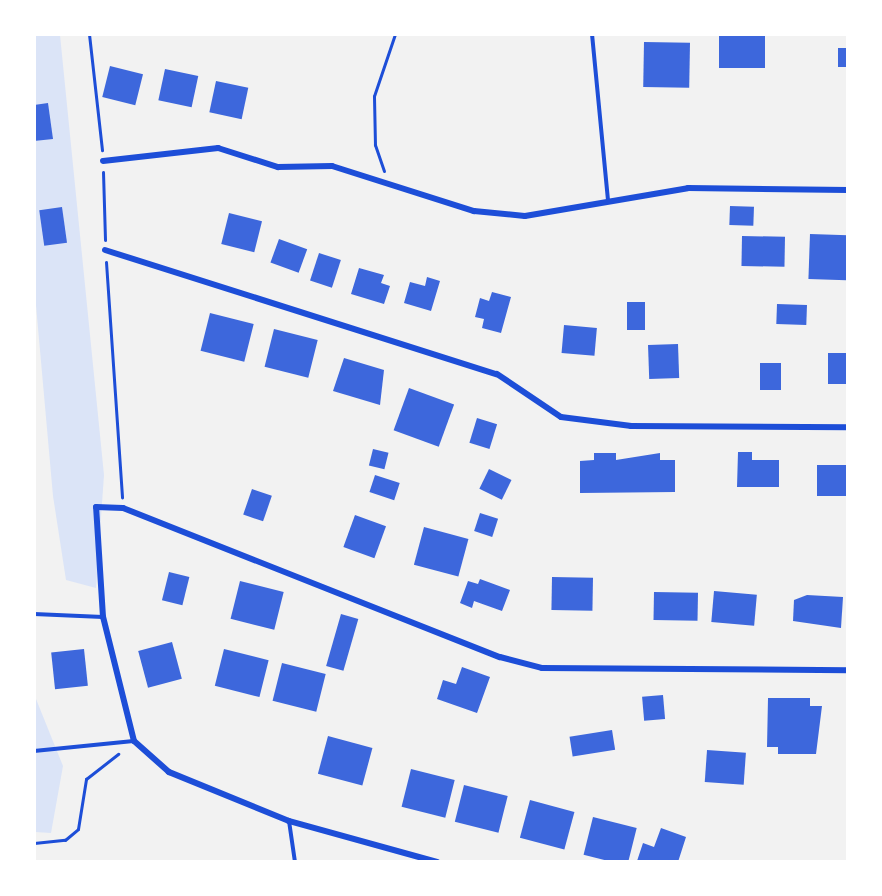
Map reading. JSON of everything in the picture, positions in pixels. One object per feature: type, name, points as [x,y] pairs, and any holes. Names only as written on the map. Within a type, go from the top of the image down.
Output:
[{"type":"street","points":[[103,161],[218,148],[278,167],[332,166],[474,211],[515,215],[688,189],[848,190]]},
{"type":"street","points":[[105,250],[497,374],[561,417],[631,426],[848,427]]},
{"type":"street","points":[[437,861],[289,821],[170,772],[134,741],[104,617],[96,507],[123,508],[500,657],[542,668],[848,670]]},
{"type":"lane","points":[[592,34],[609,201]]},
{"type":"lane","points":[[34,614],[104,617]]},
{"type":"lane","points":[[34,751],[134,741]]},
{"type":"lane","points":[[289,821],[295,861]]},
{"type":"path","points":[[89,34],[103,161],[105,250],[123,508]]},
{"type":"path","points":[[389,184],[375,145],[374,96],[395,34]]},
{"type":"path","points":[[34,843],[65,840],[78,829],[86,779],[134,741]]},
{"type":"shaded area","points":[[34,35],[60,35],[104,475],[96,588],[66,580],[53,496],[34,283]]},
{"type":"shaded area","points":[[34,694],[63,766],[51,833],[35,832]]},
{"type":"building","points":[[719,34],[765,34],[765,68],[719,68]]},
{"type":"building","points":[[644,42],[690,43],[689,88],[643,87]]},
{"type":"building","points":[[838,48],[848,48],[848,67],[838,67]]},
{"type":"building","points":[[110,66],[143,74],[135,105],[102,97]]},
{"type":"building","points":[[165,69],[198,76],[192,107],[158,100]]},
{"type":"building","points":[[216,81],[248,88],[242,119],[209,112]]},
{"type":"building","points":[[48,103],[53,139],[34,141],[34,105]]},
{"type":"building","points":[[730,206],[754,207],[753,226],[729,225]]},
{"type":"building","points":[[62,207],[67,243],[44,246],[39,210]]},
{"type":"building","points":[[229,213],[262,221],[254,252],[221,244]]},
{"type":"building","points":[[810,234],[848,235],[846,280],[808,279]]},
{"type":"building","points":[[742,236],[785,237],[784,267],[741,266]]},
{"type":"building","points":[[279,239],[307,249],[299,273],[270,262]]},
{"type":"building","points":[[319,253],[341,260],[332,288],[310,281]]},
{"type":"building","points":[[359,268],[384,275],[381,283],[390,286],[384,304],[351,294]]},
{"type":"building","points":[[427,277],[440,281],[431,311],[404,303],[410,282],[425,286]]},
{"type":"building","points":[[492,292],[511,297],[501,333],[482,328],[484,319],[475,317],[480,298],[489,301]]},
{"type":"building","points":[[627,302],[645,302],[645,330],[627,330]]},
{"type":"building","points":[[777,304],[807,305],[806,325],[776,324]]},
{"type":"building","points":[[210,313],[254,324],[244,362],[201,351]]},
{"type":"building","points":[[564,325],[597,328],[594,356],[562,353]]},
{"type":"building","points":[[274,329],[318,340],[308,378],[265,367]]},
{"type":"building","points":[[678,344],[679,378],[649,379],[648,345]]},
{"type":"building","points":[[828,353],[848,353],[848,384],[828,384]]},
{"type":"building","points":[[344,358],[384,370],[380,405],[333,391]]},
{"type":"building","points":[[760,363],[781,363],[781,390],[760,390]]},
{"type":"building","points":[[409,388],[454,404],[439,447],[394,430]]},
{"type":"building","points":[[477,418],[497,424],[489,449],[469,443]]},
{"type":"building","points":[[373,449],[389,453],[384,469],[369,465]]},
{"type":"building","points":[[738,452],[752,452],[752,460],[779,460],[779,487],[737,487]]},
{"type":"building","points":[[594,453],[616,453],[616,460],[660,453],[660,460],[675,460],[675,492],[580,493],[580,461],[594,460]]},
{"type":"building","points":[[817,465],[848,465],[848,496],[817,496]]},
{"type":"building","points":[[489,469],[511,480],[502,500],[479,489]]},
{"type":"building","points":[[375,475],[400,483],[394,500],[369,492]]},
{"type":"building","points":[[252,489],[272,496],[263,521],[243,515]]},
{"type":"building","points":[[480,513],[498,519],[492,537],[474,531]]},
{"type":"building","points":[[355,515],[386,526],[374,558],[343,547]]},
{"type":"building","points":[[424,527],[468,539],[458,577],[414,565]]},
{"type":"building","points":[[169,572],[189,577],[182,605],[162,600]]},
{"type":"building","points":[[552,577],[593,578],[592,611],[551,610]]},
{"type":"building","points":[[480,579],[510,590],[502,611],[474,601],[472,608],[460,603],[468,581],[478,584]]},
{"type":"building","points":[[240,581],[284,592],[274,630],[231,619]]},
{"type":"building","points":[[714,591],[757,595],[754,626],[711,622]]},
{"type":"building","points":[[654,592],[698,593],[698,621],[654,620]]},
{"type":"building","points":[[807,595],[843,597],[841,628],[793,621],[794,600]]},
{"type":"building","points":[[341,614],[358,619],[343,671],[326,666]]},
{"type":"building","points":[[172,642],[182,679],[148,688],[138,651]]},
{"type":"building","points":[[84,649],[88,686],[55,689],[51,652]]},
{"type":"building","points":[[224,649],[269,660],[259,697],[215,686]]},
{"type":"building","points":[[282,663],[326,674],[316,712],[273,701]]},
{"type":"building","points":[[462,667],[490,677],[477,713],[437,699],[443,680],[456,684]]},
{"type":"building","points":[[663,695],[665,719],[644,721],[642,697]]},
{"type":"building","points":[[768,698],[810,698],[810,706],[822,706],[816,754],[778,754],[778,747],[767,747]]},
{"type":"building","points":[[612,730],[615,750],[573,756],[570,737]]},
{"type":"building","points":[[328,736],[372,748],[362,786],[318,774]]},
{"type":"building","points":[[707,750],[746,753],[744,785],[705,782]]},
{"type":"building","points":[[411,769],[455,780],[445,818],[402,807]]},
{"type":"building","points":[[464,785],[508,796],[498,833],[455,822]]},
{"type":"building","points":[[530,800],[574,812],[564,850],[520,838]]},
{"type":"building","points":[[593,817],[637,828],[628,862],[612,862],[584,855]]},
{"type":"building","points":[[661,828],[686,837],[678,862],[637,861],[643,843],[654,847]]}]
